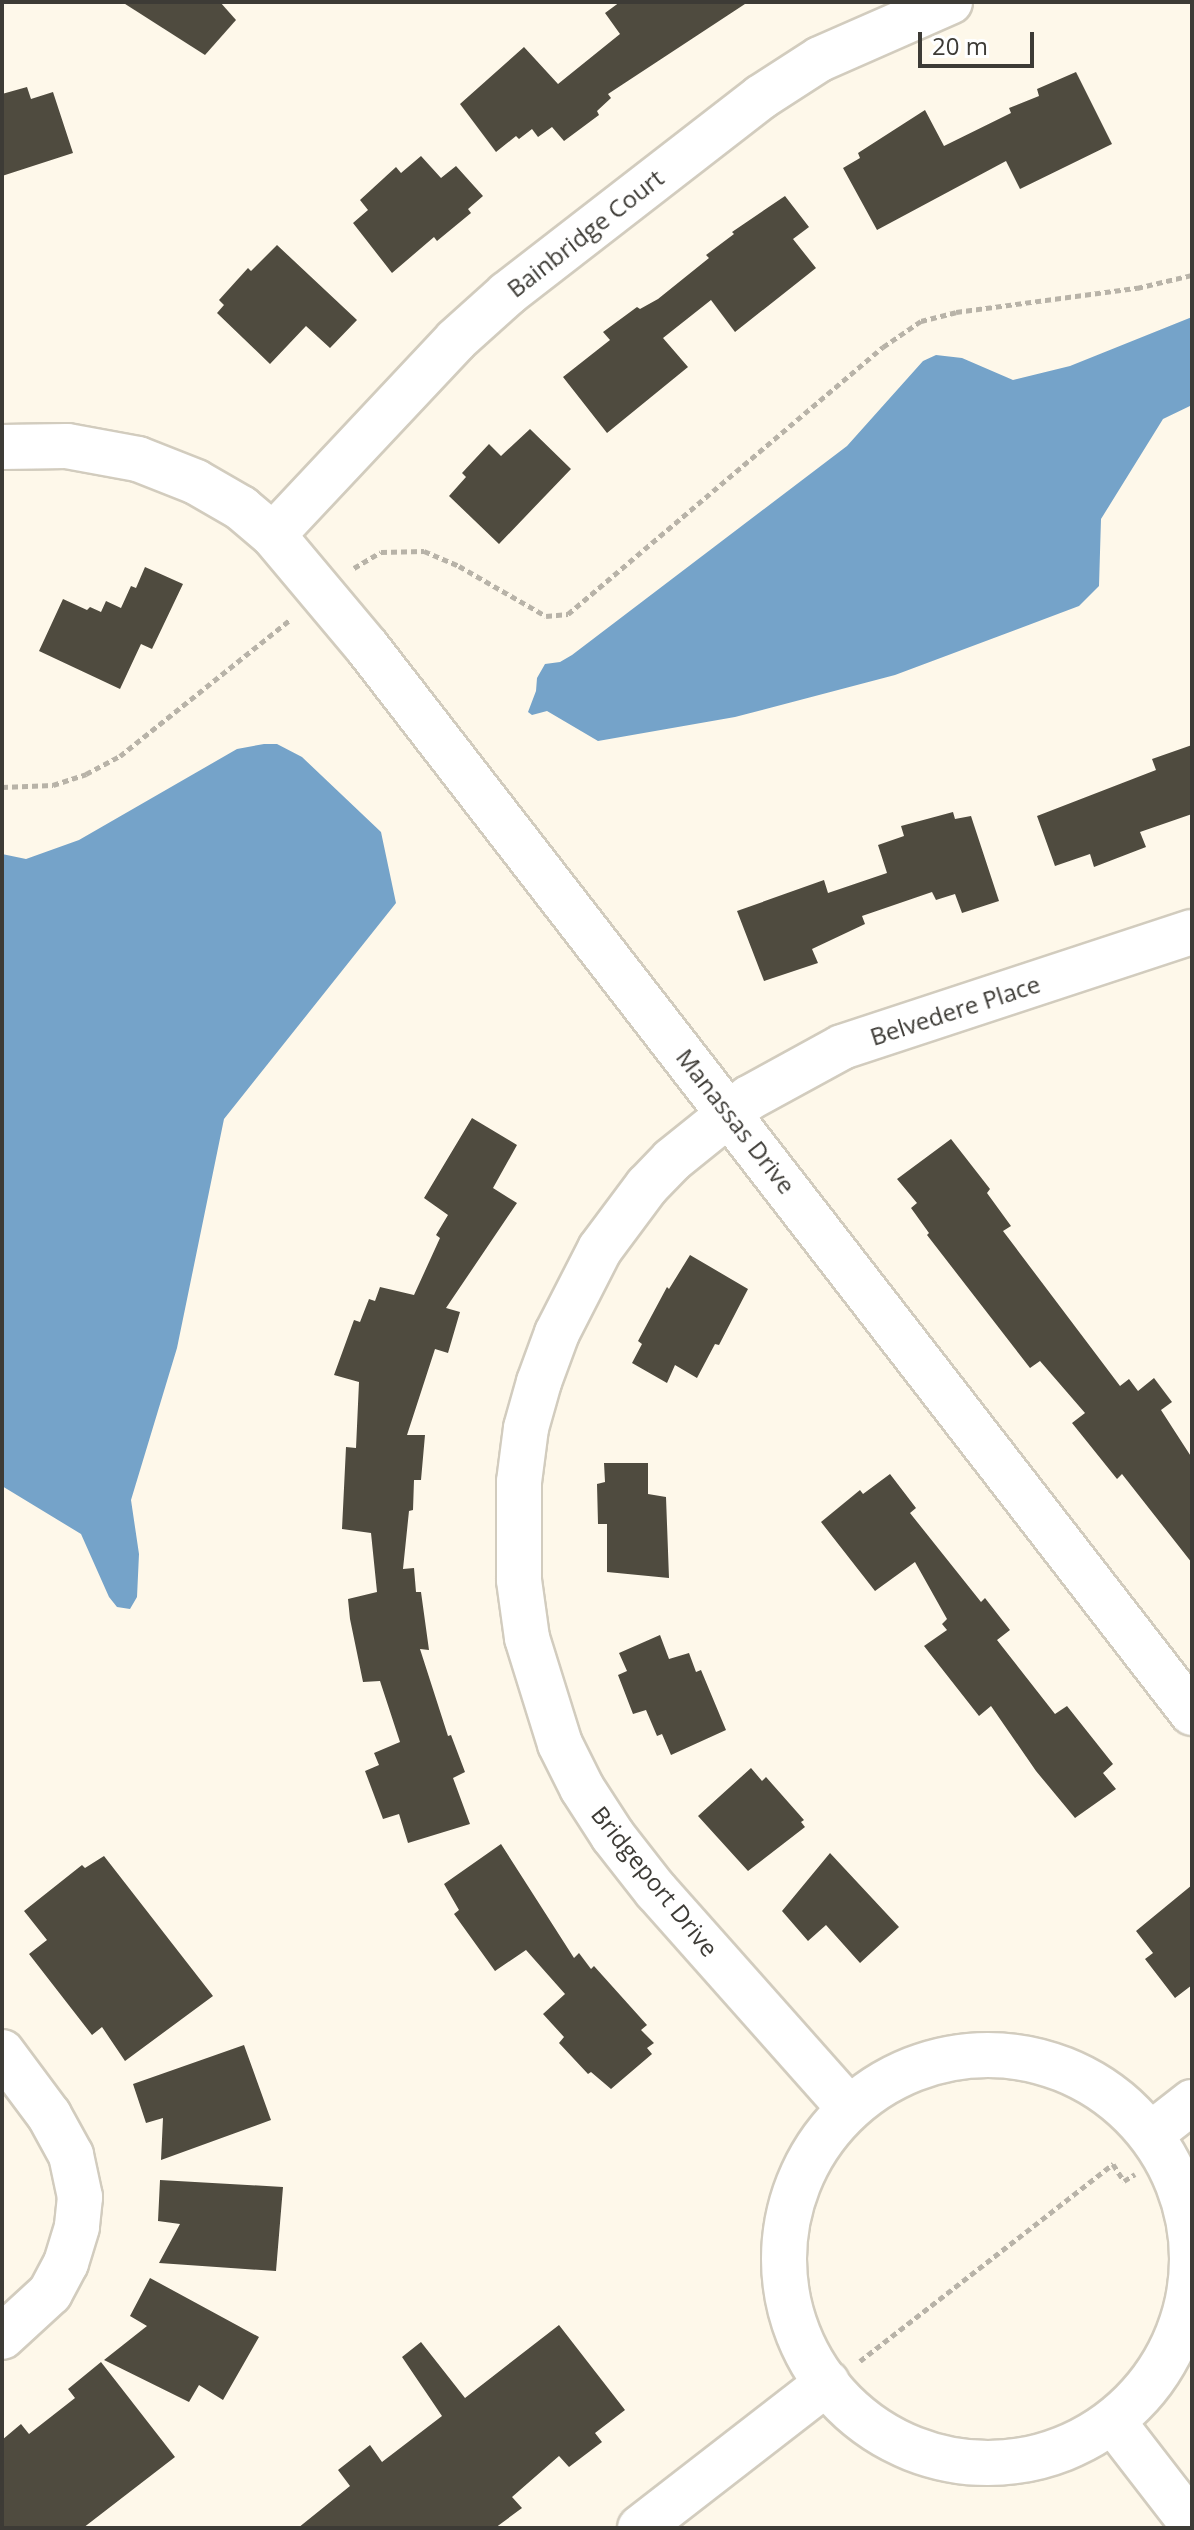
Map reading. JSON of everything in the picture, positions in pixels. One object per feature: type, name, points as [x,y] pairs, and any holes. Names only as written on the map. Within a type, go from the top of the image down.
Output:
[{"type":"street","name":"Bainbridge Court","points":[[273,535],[456,340],[507,294],[761,97],[820,59],[950,2]]},
{"type":"street","name":"Manassas Drive","points":[[2,447],[67,446],[138,459],[196,482],[241,508],[273,535],[323,593],[730,1114],[1192,1713]]},
{"type":"street","name":"Belvedere Place","points":[[730,1114],[802,1067],[842,1047],[1192,932]]},
{"type":"street","name":"Bridgeport Drive","points":[[730,1114],[647,1186],[600,1249],[557,1333],[526,1428],[517,1527],[519,1580],[527,1638],[545,1702],[582,1788],[613,1836],[656,1891],[848,2107]]},
{"type":"street","points":[[2,2052],[49,2115],[71,2155],[80,2197],[74,2239],[50,2293],[2,2337]]},
{"type":"street","points":[[995,2056],[1044,2064],[1085,2080],[1121,2104],[1151,2134],[1169,2165],[1185,2207],[1191,2249],[1190,2285],[1181,2325],[1163,2365],[1139,2399],[1114,2423],[1054,2454],[1017,2462],[972,2463],[934,2456],[895,2440],[858,2416],[840,2374],[806,2349],[792,2311],[785,2271],[787,2227],[799,2181],[811,2156],[848,2107],[906,2071],[955,2058],[995,2056]]},
{"type":"street","points":[[1151,2134],[1192,2102]]},
{"type":"street","points":[[640,2528],[840,2374]]},
{"type":"street","points":[[1114,2423],[1192,2524]]},
{"type":"path","points":[[2,787],[53,785],[86,774],[120,756],[365,559],[381,552],[424,551],[459,566],[546,616],[568,614],[883,347],[921,321],[956,312],[1137,288],[1192,275]]},
{"type":"path","points":[[840,2374],[1113,2164],[1124,2181],[1135,2174]]},
{"type":"water","points":[[1192,317],[1192,405],[1163,419],[1101,519],[1099,586],[1079,606],[895,675],[735,717],[598,741],[547,711],[532,715],[528,712],[537,678],[545,664],[560,662],[572,655],[847,446],[923,361],[936,355],[962,358],[1013,380],[1070,366]]},
{"type":"water","points":[[277,744],[302,757],[381,832],[396,903],[224,1119],[177,1348],[131,1500],[139,1554],[137,1597],[130,1609],[117,1607],[109,1597],[81,1534],[2,1486],[2,854],[26,859],[79,840],[237,749]]},
{"type":"building","points":[[122,2],[220,2],[236,20],[205,55]]},
{"type":"building","points":[[620,2],[748,2],[608,94],[611,98],[597,111],[599,115],[564,141],[552,127],[538,137],[532,129],[519,139],[516,136],[496,152],[460,104],[524,47],[558,84],[620,34],[605,13]]},
{"type":"building","points":[[1076,72],[1112,144],[1020,189],[1006,161],[877,230],[843,168],[860,158],[858,153],[925,110],[944,146],[1011,113],[1009,108],[1039,96],[1037,89]]},
{"type":"building","points":[[27,87],[31,99],[53,92],[73,153],[2,176],[2,94]]},
{"type":"building","points":[[421,156],[441,178],[456,166],[483,196],[468,209],[471,213],[437,241],[434,237],[392,273],[353,223],[368,210],[360,200],[396,167],[401,173]]},
{"type":"building","points":[[785,196],[809,227],[793,239],[816,268],[735,332],[711,300],[663,338],[688,367],[607,433],[563,377],[610,340],[603,332],[637,307],[640,309],[658,299],[709,258],[706,255],[734,234],[732,232]]},
{"type":"building","points":[[277,245],[357,320],[330,348],[306,326],[270,364],[217,313],[224,305],[219,300],[248,268],[251,271]]},
{"type":"building","points":[[530,429],[571,469],[499,544],[449,496],[466,477],[462,473],[489,444],[501,456]]},
{"type":"building","points":[[145,567],[183,584],[152,649],[141,644],[120,689],[39,651],[63,599],[87,610],[90,607],[101,612],[106,601],[121,608],[131,586],[136,588]]},
{"type":"building","points":[[1192,745],[1192,814],[1140,832],[1146,847],[1094,867],[1090,854],[1055,866],[1037,816],[1156,770],[1152,759]]},
{"type":"building","points":[[953,812],[955,819],[971,816],[999,901],[962,913],[955,894],[936,900],[932,892],[862,916],[865,924],[812,949],[818,963],[764,981],[737,911],[824,880],[828,893],[887,873],[878,845],[904,836],[901,826]]},
{"type":"building","points":[[472,1118],[517,1145],[493,1188],[517,1203],[446,1308],[460,1312],[448,1353],[435,1349],[407,1435],[425,1435],[421,1480],[414,1480],[413,1510],[409,1511],[403,1569],[414,1568],[416,1592],[421,1592],[429,1650],[420,1649],[448,1736],[451,1735],[465,1772],[453,1778],[470,1824],[408,1843],[399,1814],[383,1819],[365,1771],[379,1765],[374,1753],[400,1742],[380,1681],[363,1682],[350,1619],[348,1599],[377,1592],[371,1533],[342,1529],[346,1447],[356,1448],[359,1382],[334,1375],[354,1320],[360,1322],[369,1299],[375,1301],[380,1287],[414,1295],[440,1238],[436,1235],[448,1215],[424,1198]]},
{"type":"building","points":[[951,1139],[990,1189],[987,1193],[1011,1226],[1003,1231],[1120,1386],[1129,1379],[1138,1391],[1154,1378],[1172,1402],[1161,1410],[1192,1458],[1192,1563],[1122,1474],[1117,1479],[1072,1423],[1085,1413],[1040,1361],[1030,1368],[927,1235],[929,1233],[911,1208],[917,1203],[897,1179]]},
{"type":"building","points":[[690,1255],[748,1289],[719,1345],[715,1344],[697,1378],[675,1365],[667,1383],[632,1363],[642,1344],[638,1341],[667,1287],[669,1289]]},
{"type":"building","points":[[604,1463],[648,1463],[648,1494],[666,1497],[669,1578],[607,1572],[607,1524],[598,1524],[597,1484],[605,1482]]},
{"type":"building","points":[[890,1474],[916,1508],[910,1513],[981,1602],[985,1598],[1010,1630],[997,1640],[1055,1714],[1067,1706],[1113,1764],[1103,1773],[1116,1789],[1075,1818],[1036,1771],[991,1706],[979,1716],[924,1646],[947,1630],[942,1624],[947,1619],[915,1562],[875,1591],[821,1522],[860,1490],[863,1494]]},
{"type":"building","points":[[660,1635],[669,1659],[689,1653],[696,1672],[701,1670],[726,1730],[671,1755],[662,1734],[657,1736],[646,1710],[633,1714],[618,1675],[627,1671],[619,1653]]},
{"type":"building","points":[[751,1768],[762,1781],[766,1777],[804,1820],[801,1822],[805,1827],[748,1871],[698,1816]]},
{"type":"building","points":[[501,1844],[574,1958],[579,1953],[591,1969],[594,1966],[647,2025],[641,2030],[654,2043],[647,2048],[652,2054],[611,2089],[591,2072],[588,2074],[559,2043],[564,2037],[543,2014],[565,1994],[526,1950],[495,1971],[454,1914],[459,1910],[444,1884]]},
{"type":"building","points":[[830,1853],[899,1927],[860,1963],[826,1925],[808,1941],[782,1911]]},
{"type":"building","points":[[104,1856],[213,1996],[125,2061],[102,2027],[92,2035],[29,1954],[47,1940],[24,1911],[82,1865],[85,1868]]},
{"type":"building","points":[[1192,1885],[1192,1985],[1175,1998],[1145,1959],[1153,1953],[1136,1931]]},
{"type":"building","points":[[244,2045],[271,2120],[161,2160],[163,2118],[146,2123],[133,2084]]},
{"type":"building","points":[[160,2180],[283,2187],[276,2271],[159,2263],[180,2224],[158,2221]]},
{"type":"building","points":[[150,2278],[259,2337],[223,2400],[199,2385],[189,2402],[104,2360],[147,2326],[130,2316]]},
{"type":"building","points":[[559,2325],[625,2410],[595,2433],[602,2442],[569,2467],[559,2456],[512,2497],[522,2508],[495,2528],[298,2528],[350,2486],[338,2470],[370,2445],[382,2462],[442,2416],[402,2357],[421,2342],[465,2398]]},
{"type":"building","points":[[101,2362],[175,2457],[83,2528],[2,2528],[2,2440],[21,2424],[29,2434],[75,2398],[68,2389]]}]
